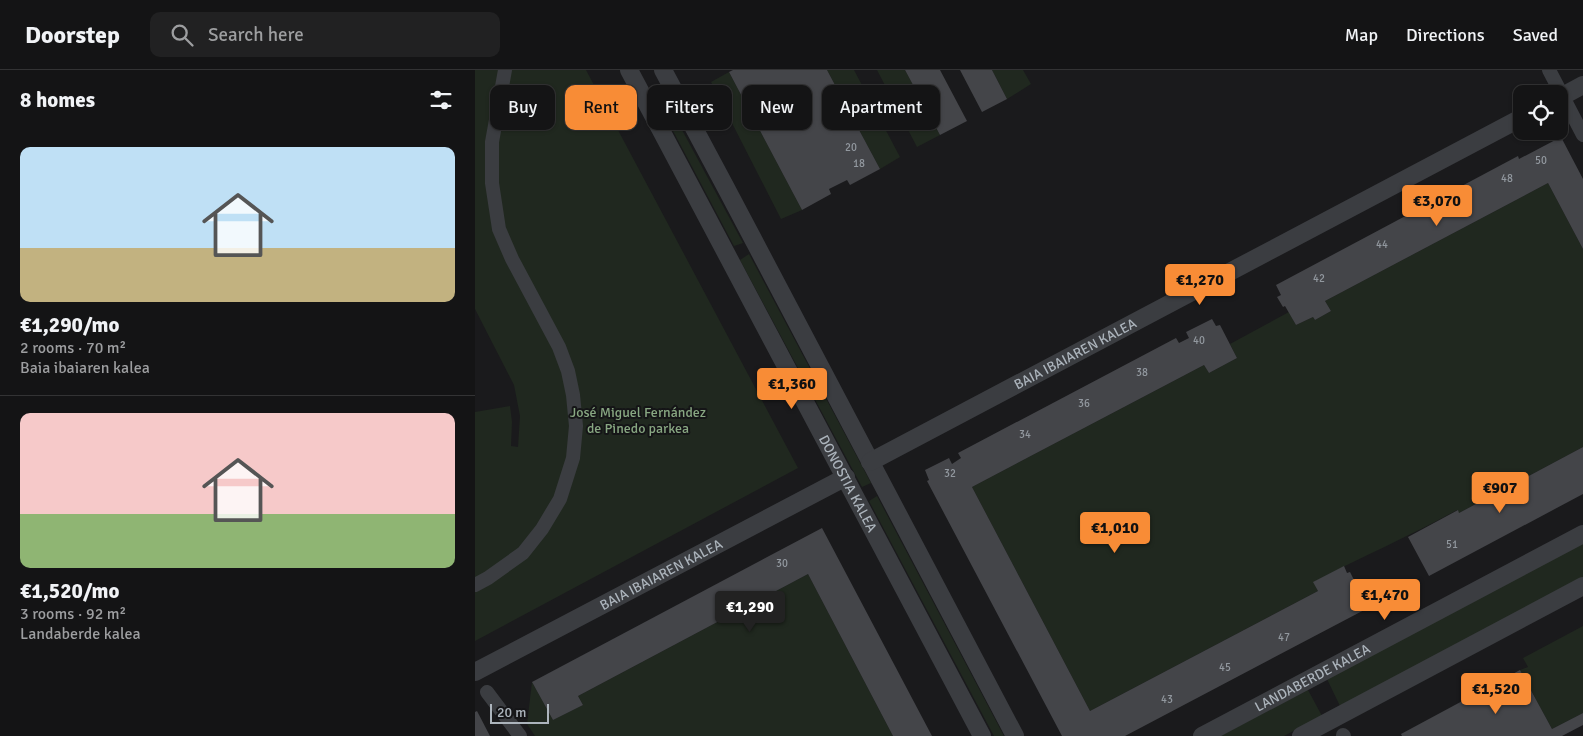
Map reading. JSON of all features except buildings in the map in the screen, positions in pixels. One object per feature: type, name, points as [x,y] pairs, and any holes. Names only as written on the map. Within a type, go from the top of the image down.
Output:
[{"type":"street","points":[[475,585],[523,553],[542,529],[560,499],[573,458],[576,426],[568,370],[512,259],[499,229],[492,183],[492,142],[505,70]]},
{"type":"street","points":[[633,77],[664,70]]},
{"type":"street","name":"DONOSTIA KALEA","points":[[664,70],[1015,736]]},
{"type":"street","points":[[1549,70],[1556,85]]},
{"type":"street","name":"DONOSTIA KALEA","points":[[633,77],[982,736]]},
{"type":"street","points":[[1568,93],[1583,85]]},
{"type":"street","points":[[1568,109],[1583,135]]},
{"type":"street","name":"BAIA IBAIAREN KALEA","points":[[870,462],[1513,122]]},
{"type":"street","name":"BAIA IBAIAREN KALEA","points":[[475,672],[846,477]]},
{"type":"street","name":"LANDABERDE KALEA","points":[[1202,736],[1583,534]]},
{"type":"street","points":[[1301,736],[1583,586]]},
{"type":"street","points":[[487,692],[521,736]]},
{"type":"green space","name":"José Miguel Fernández de Pinedo parkea","points":[[475,70],[586,70],[594,85],[565,85],[565,130],[618,130],[798,468],[475,641],[475,412],[510,406],[512,422],[511,446],[518,447],[520,416],[514,385],[475,309]]},
{"type":"green space","points":[[827,70],[854,70],[862,85],[835,85]]},
{"type":"green space","points":[[877,70],[905,70],[913,85],[885,85]]},
{"type":"green space","points":[[992,70],[1023,70],[1031,84],[1007,99]]},
{"type":"green space","points":[[729,72],[742,97],[742,130],[760,130],[802,210],[781,219],[732,123],[732,85],[713,85],[711,82]]},
{"type":"green space","points":[[673,130],[682,130],[743,243],[734,246]]},
{"type":"green space","points":[[859,130],[886,130],[900,157],[880,169]]},
{"type":"green space","points":[[908,130],[937,130],[940,135],[917,147]]},
{"type":"green space","points":[[1548,183],[1583,249],[1583,447],[1459,513],[1457,510],[1314,582],[1318,591],[1090,711],[972,487],[1204,365],[1209,373],[1237,358],[1230,344],[1289,312],[1296,325],[1313,317],[1315,320],[1331,311],[1325,301]]},
{"type":"green space","points":[[749,254],[871,483],[862,487],[740,260]]},
{"type":"green space","points":[[877,496],[1004,736],[994,736],[869,501]]},
{"type":"green space","points":[[1583,543],[1583,577],[1340,706],[1327,679]]},
{"type":"green space","points":[[808,574],[893,736],[535,736],[527,724],[532,682],[553,720],[583,705],[578,696]]},
{"type":"green space","points":[[1583,626],[1583,713],[1552,729],[1520,670],[1528,667],[1523,658]]},
{"type":"green space","points":[[1308,690],[1322,716],[1284,736],[1220,736]]}]
